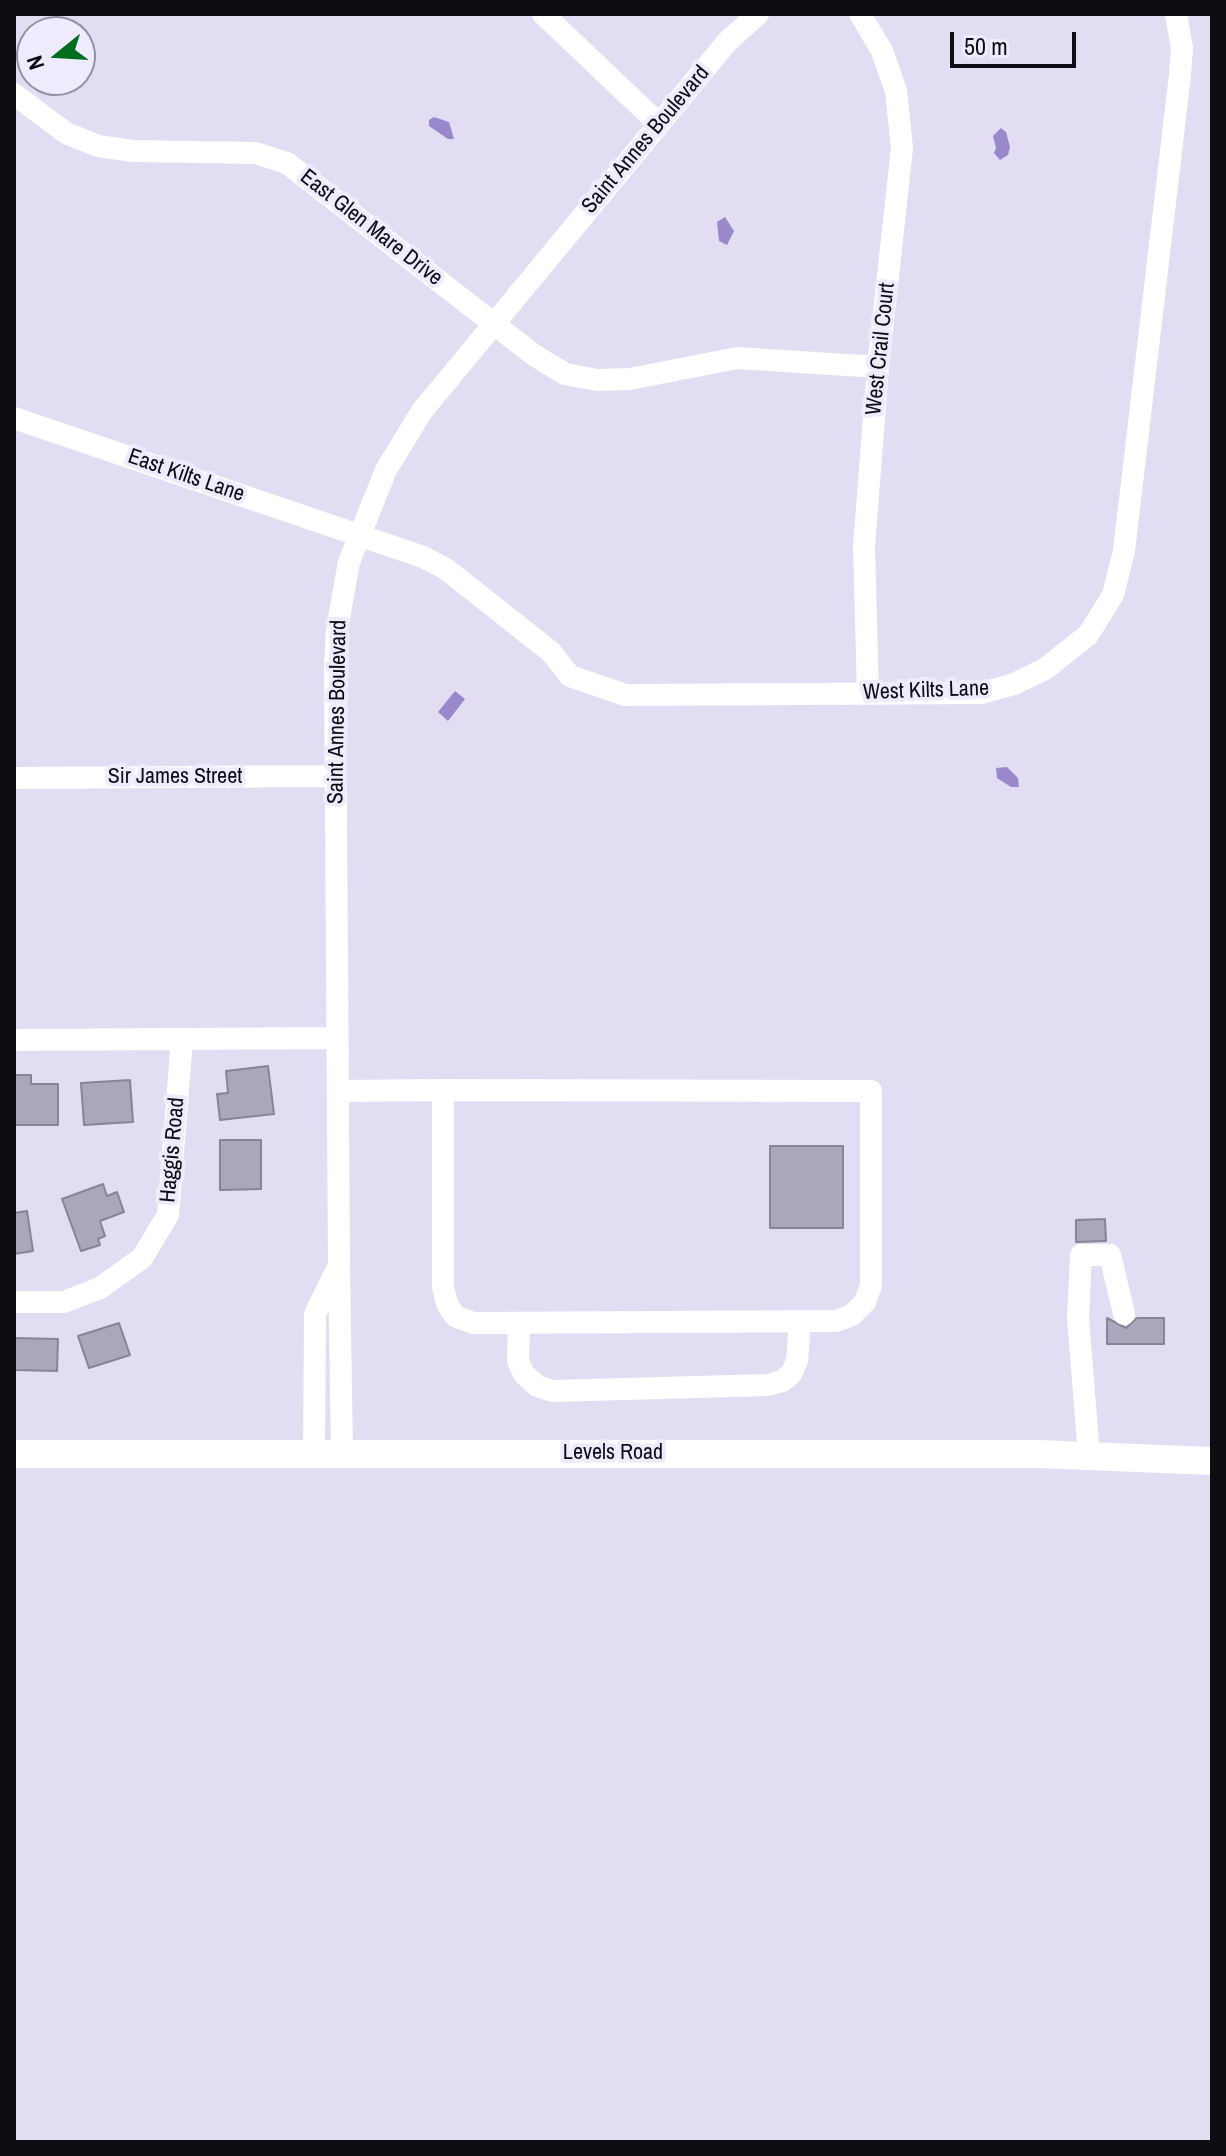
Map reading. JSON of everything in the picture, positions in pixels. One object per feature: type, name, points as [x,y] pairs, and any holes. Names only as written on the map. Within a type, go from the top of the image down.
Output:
[{"type":"main road","name":"Levels Road","points":[[14,1454],[1089,1455],[1212,1461]]},
{"type":"street","points":[[543,14],[659,124]]},
{"type":"street","name":"Saint Annes Boulevard","points":[[328,1454],[339,1265],[337,629],[349,562],[374,493],[404,437],[727,42],[758,14]]},
{"type":"street","name":"West Crail Court","points":[[860,14],[882,51],[896,91],[902,148],[878,367],[864,546],[868,694]]},
{"type":"street","name":"West Kilts Lane","points":[[358,534],[423,557],[446,569],[551,652],[570,676],[625,695],[982,693],[1014,684],[1045,669],[1088,635],[1113,595],[1124,551],[1180,75],[1182,48],[1176,14]]},
{"type":"street","name":"East Glen Mare Drive","points":[[14,94],[66,133],[98,146],[133,151],[255,153],[287,163],[534,355],[565,374],[597,380],[630,379],[737,358],[878,367]]},
{"type":"street","name":"East Kilts Lane","points":[[14,418],[358,534]]},
{"type":"street","name":"Sir James Street","points":[[14,778],[336,776]]},
{"type":"street","points":[[14,1040],[337,1038]]},
{"type":"street","name":"Haggis Road","points":[[14,1302],[64,1302],[100,1288],[142,1258],[168,1215],[182,1039]]},
{"type":"street","points":[[338,1091],[443,1090],[871,1091],[871,1285],[865,1302],[852,1315],[836,1321],[473,1323],[455,1316],[447,1304],[443,1287],[443,1090]]},
{"type":"street","points":[[1089,1455],[1078,1329],[1081,1255],[1110,1255],[1124,1314]]},
{"type":"street","points":[[519,1323],[518,1361],[524,1374],[537,1386],[553,1391],[768,1385],[782,1381],[791,1374],[797,1361],[800,1321]]},
{"type":"shaded area","points":[[434,117],[449,122],[454,139],[448,139],[429,126],[429,120]]},
{"type":"shaded area","points":[[1001,128],[1006,132],[1010,147],[1008,155],[1000,160],[994,153],[993,136]]},
{"type":"shaded area","points":[[725,217],[734,231],[727,245],[719,241],[717,222]]},
{"type":"shaded area","points":[[455,691],[465,699],[448,721],[438,712]]},
{"type":"shaded area","points":[[1007,767],[1018,778],[1019,787],[1011,787],[997,778],[996,768]]},
{"type":"building","points":[[268,1066],[274,1114],[220,1120],[217,1094],[228,1093],[226,1071]]},
{"type":"building","points":[[14,1075],[31,1075],[31,1084],[58,1084],[58,1125],[14,1125]]},
{"type":"building","points":[[130,1080],[133,1122],[84,1125],[81,1083]]},
{"type":"building","points":[[220,1140],[261,1140],[261,1189],[220,1190]]},
{"type":"building","points":[[770,1146],[843,1146],[843,1228],[770,1228]]},
{"type":"building","points":[[103,1184],[107,1196],[117,1192],[124,1212],[100,1221],[105,1236],[98,1239],[100,1245],[81,1251],[62,1199]]},
{"type":"building","points":[[27,1211],[33,1251],[14,1254],[14,1213]]},
{"type":"building","points":[[1105,1219],[1106,1241],[1076,1242],[1076,1220]]},
{"type":"building","points":[[1107,1318],[1126,1328],[1137,1318],[1164,1318],[1164,1344],[1107,1344]]},
{"type":"building","points":[[119,1323],[130,1355],[89,1368],[78,1336]]},
{"type":"building","points":[[14,1338],[58,1339],[57,1371],[14,1370]]}]
